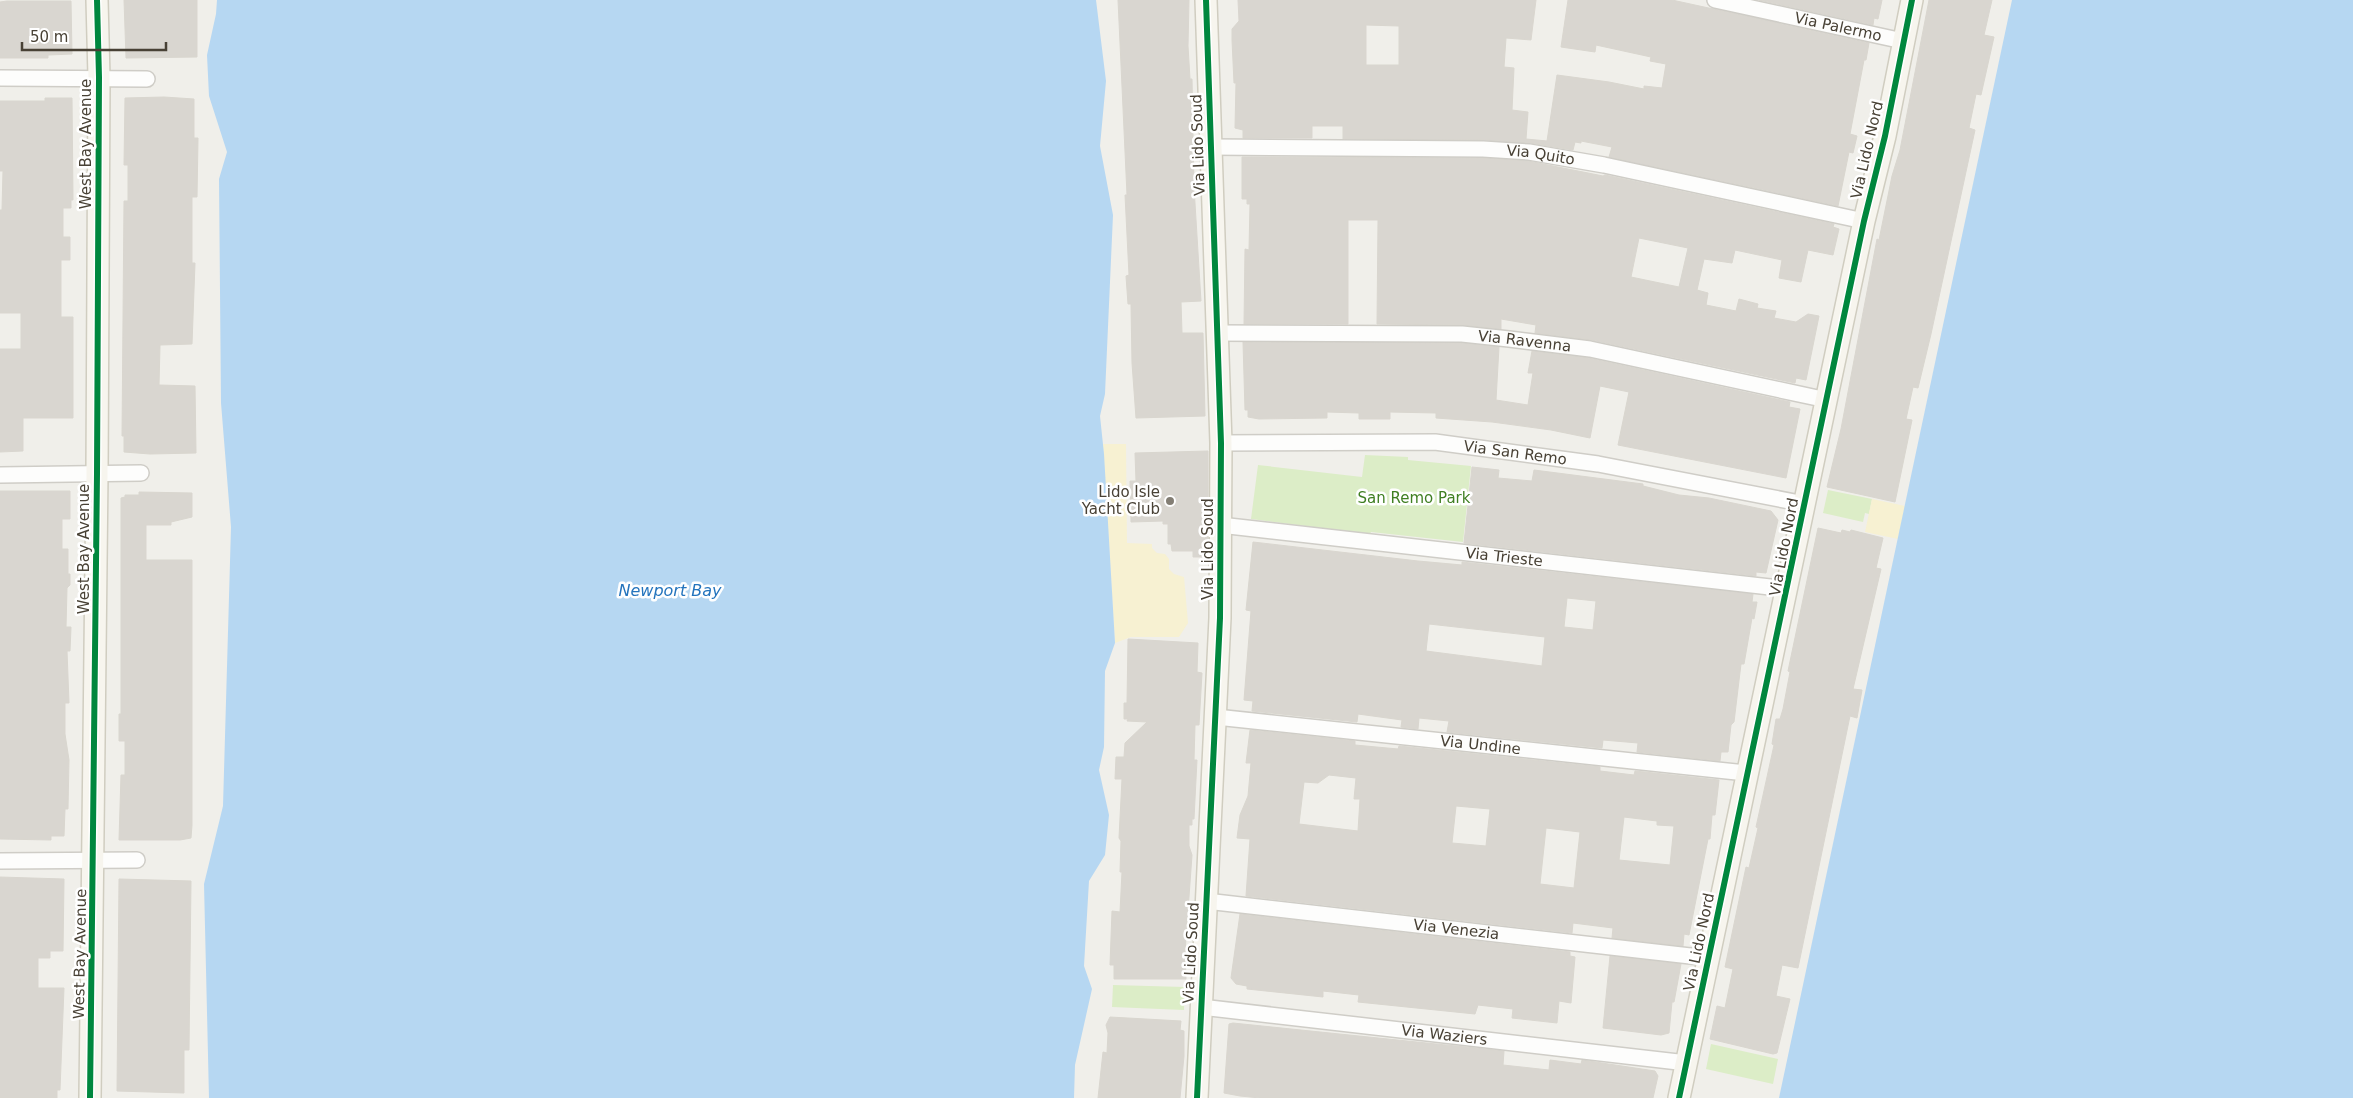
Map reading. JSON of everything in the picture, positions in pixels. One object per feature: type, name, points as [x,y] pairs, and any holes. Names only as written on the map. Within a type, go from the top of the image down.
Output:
[{"type":"street","name":"West Bay Avenue","points":[[90,1098],[97,474],[99,77],[97,0]]},
{"type":"street","name":"Via Lido Soud","points":[[1197,1098],[1216,717],[1221,443],[1206,0]]},
{"type":"street","name":"Via Palermo","points":[[1715,0],[1903,41]]},
{"type":"street","name":"Via Lido Nord","points":[[1679,1098],[1746,773],[1788,590],[1864,220],[1885,136],[1912,0]]},
{"type":"street","points":[[0,78],[99,77],[147,79]]},
{"type":"street","name":"Via Quito","points":[[1212,147],[1483,149],[1529,152],[1864,220]]},
{"type":"street","name":"Via Ravenna","points":[[1216,333],[1462,334],[1509,339],[1590,349],[1827,400]]},
{"type":"street","name":"Via San Remo","points":[[1221,443],[1435,442],[1598,464],[1805,504]]},
{"type":"street","points":[[0,475],[141,473]]},
{"type":"street","name":"Via Trieste","points":[[1220,525],[1788,590]]},
{"type":"street","name":"Via Undine","points":[[1216,717],[1746,773]]},
{"type":"street","points":[[0,861],[137,860]]},
{"type":"street","name":"Via Venezia","points":[[1206,901],[1708,958]]},
{"type":"street","name":"Via Waziers","points":[[1201,1007],[1687,1063]]},
{"type":"green space","name":"San Remo Park","points":[[1365,455],[1408,457],[1408,460],[1471,466],[1463,542],[1371,532],[1370,534],[1251,519],[1258,465],[1362,477]]},
{"type":"green space","points":[[1828,490],[1872,499],[1869,514],[1865,513],[1863,522],[1823,513]]},
{"type":"green space","points":[[1113,985],[1185,987],[1184,1010],[1112,1007]]},
{"type":"green space","points":[[1711,1044],[1778,1059],[1773,1084],[1706,1069]]},
{"type":"sand","points":[[1103,444],[1126,444],[1127,543],[1152,544],[1152,548],[1157,553],[1165,554],[1169,559],[1169,569],[1174,574],[1184,577],[1188,623],[1179,637],[1131,637],[1115,643]]},
{"type":"sand","points":[[1872,499],[1905,506],[1898,539],[1865,532]]},
{"type":"water","name":"Newport Bay","points":[[217,0],[1096,0],[1106,81],[1100,146],[1113,215],[1105,394],[1100,416],[1115,643],[1105,671],[1104,747],[1099,770],[1109,815],[1105,855],[1089,881],[1084,966],[1092,989],[1075,1065],[1074,1098],[209,1098],[204,884],[223,806],[231,527],[221,403],[219,179],[227,152],[209,96],[207,55],[216,14]]},
{"type":"water","points":[[2012,0],[2353,0],[2353,1098],[1779,1098]]},
{"type":"building","points":[[124,0],[197,0],[197,57],[126,58]]},
{"type":"building","points":[[1118,0],[1189,0],[1188,46],[1190,79],[1192,79],[1194,187],[1201,301],[1181,302],[1182,333],[1203,333],[1205,416],[1136,418],[1132,363],[1131,304],[1128,304],[1126,276],[1129,275],[1125,195],[1127,195]]},
{"type":"building","points":[[1238,0],[1536,0],[1531,40],[1506,38],[1504,67],[1514,68],[1512,110],[1528,112],[1526,139],[1547,141],[1557,75],[1644,89],[1644,86],[1662,88],[1666,64],[1650,61],[1651,57],[1596,45],[1595,52],[1561,47],[1568,0],[1672,0],[1869,43],[1850,134],[1857,136],[1853,153],[1849,152],[1838,206],[1609,157],[1612,147],[1581,141],[1581,143],[1575,142],[1573,150],[1530,143],[1484,140],[1343,139],[1343,126],[1312,126],[1312,138],[1243,138],[1243,130],[1235,128],[1236,83],[1234,83],[1232,29],[1239,21]],"holes":[[[1366,25],[1399,26],[1399,65],[1366,65]]]},
{"type":"building","points":[[1759,0],[1882,0],[1878,19],[1874,18],[1873,25]]},
{"type":"building","points":[[1929,0],[1992,0],[1984,35],[1994,37],[1981,95],[1976,94],[1969,128],[1975,130],[1931,334],[1918,388],[1913,387],[1906,419],[1912,420],[1895,502],[1827,487],[1841,429],[1877,239],[1879,240],[1892,176],[1900,150]]},
{"type":"building","points":[[71,1],[72,54],[48,55],[48,58],[0,58],[0,2]]},
{"type":"building","points":[[164,97],[194,99],[194,138],[198,138],[197,197],[192,197],[192,263],[195,263],[192,344],[160,345],[159,385],[195,386],[196,453],[150,454],[124,452],[124,436],[122,436],[124,201],[128,201],[128,165],[124,165],[125,98]]},
{"type":"building","points":[[45,98],[72,98],[73,200],[71,200],[71,208],[63,208],[63,237],[70,237],[70,260],[61,260],[61,317],[73,317],[73,418],[23,418],[23,451],[0,452],[0,349],[21,349],[21,313],[0,313],[0,210],[2,210],[3,171],[0,171],[0,101],[45,101]]},
{"type":"building","points":[[1242,157],[1483,158],[1528,161],[1605,175],[1834,224],[1833,227],[1839,229],[1833,255],[1808,250],[1801,282],[1779,278],[1782,260],[1735,250],[1732,263],[1704,259],[1697,290],[1708,293],[1706,305],[1736,311],[1739,299],[1758,304],[1757,308],[1776,311],[1774,318],[1796,322],[1808,314],[1819,316],[1806,380],[1796,378],[1795,383],[1592,340],[1535,333],[1536,325],[1501,319],[1501,329],[1462,325],[1377,324],[1378,220],[1348,220],[1348,324],[1244,324],[1245,249],[1249,250],[1250,204],[1247,204],[1247,199],[1242,199]],"holes":[[[1639,238],[1688,248],[1679,287],[1631,277]]]},
{"type":"building","points":[[1243,342],[1461,343],[1499,347],[1496,400],[1528,405],[1533,373],[1528,373],[1532,351],[1588,358],[1790,402],[1789,407],[1800,409],[1786,478],[1618,445],[1629,392],[1600,386],[1590,438],[1551,430],[1492,422],[1436,418],[1436,413],[1390,412],[1390,419],[1359,419],[1359,413],[1327,412],[1327,418],[1259,419],[1248,417],[1248,410],[1245,410]]},
{"type":"building","name":"Lido Isle Yacht Club","points":[[1208,451],[1208,557],[1193,557],[1193,551],[1172,551],[1171,544],[1168,544],[1168,524],[1163,524],[1163,521],[1131,522],[1130,481],[1136,481],[1135,453]]},
{"type":"building","points":[[1472,467],[1499,470],[1498,478],[1532,481],[1534,470],[1643,484],[1643,486],[1679,495],[1709,498],[1771,511],[1778,520],[1766,573],[1756,572],[1756,576],[1464,543]]},
{"type":"building","points":[[0,491],[70,491],[70,519],[62,519],[62,549],[68,549],[68,574],[70,574],[70,585],[67,588],[66,627],[71,627],[70,651],[67,651],[69,703],[65,703],[65,734],[69,760],[68,809],[65,809],[64,836],[51,836],[51,840],[0,839]]},
{"type":"building","points":[[139,492],[192,493],[192,517],[171,522],[171,525],[146,525],[146,560],[192,560],[192,825],[191,838],[180,840],[119,840],[121,775],[125,775],[125,741],[119,741],[119,714],[121,714],[121,498],[125,497],[125,495],[139,495]]},
{"type":"building","points":[[1818,528],[1841,533],[1842,530],[1850,532],[1851,530],[1883,538],[1876,568],[1881,569],[1853,689],[1862,690],[1857,718],[1850,716],[1798,968],[1782,965],[1776,996],[1790,999],[1777,1053],[1773,1054],[1710,1039],[1717,1006],[1725,1008],[1733,969],[1725,967],[1746,867],[1749,868],[1758,828],[1756,827],[1774,745],[1772,744],[1776,719],[1780,719],[1783,709],[1790,672],[1788,671]]},
{"type":"building","points":[[1253,542],[1418,561],[1462,565],[1462,562],[1753,594],[1752,602],[1757,602],[1754,619],[1752,618],[1744,664],[1741,664],[1734,722],[1731,725],[1728,752],[1721,752],[1720,761],[1637,752],[1638,743],[1603,740],[1602,748],[1447,732],[1449,721],[1419,718],[1418,729],[1401,727],[1402,720],[1358,714],[1357,722],[1252,711],[1253,701],[1244,700],[1251,611],[1246,610]],"holes":[[[1567,598],[1596,601],[1593,630],[1564,627]],[[1429,624],[1545,637],[1542,666],[1426,651]]]},
{"type":"building","points":[[1128,639],[1198,643],[1197,672],[1202,673],[1199,725],[1195,725],[1194,760],[1197,760],[1194,819],[1192,819],[1192,825],[1189,825],[1189,846],[1192,855],[1185,952],[1186,979],[1114,979],[1114,965],[1110,965],[1112,911],[1120,912],[1122,872],[1120,872],[1121,841],[1119,838],[1122,779],[1115,779],[1116,757],[1124,757],[1125,743],[1147,722],[1127,721],[1128,719],[1124,719],[1124,703],[1127,703]]},
{"type":"building","points":[[1250,730],[1355,741],[1355,745],[1398,749],[1399,746],[1600,767],[1600,771],[1634,775],[1635,771],[1719,780],[1715,815],[1712,815],[1710,839],[1708,839],[1689,935],[1684,934],[1683,946],[1612,938],[1613,928],[1573,923],[1572,933],[1246,896],[1250,839],[1237,838],[1240,815],[1248,796],[1251,763],[1246,763]],"holes":[[[1329,775],[1356,778],[1354,799],[1360,799],[1358,831],[1299,824],[1304,782],[1318,783]],[[1456,806],[1490,809],[1486,846],[1452,843]],[[1624,817],[1657,821],[1657,825],[1674,826],[1670,865],[1619,860]],[[1546,828],[1580,832],[1574,888],[1540,884]]]},
{"type":"building","points":[[0,877],[64,879],[63,951],[50,951],[50,958],[38,958],[38,988],[64,988],[60,1090],[57,1090],[57,1098],[0,1098]]},
{"type":"building","points":[[119,879],[191,881],[189,1050],[184,1050],[184,1093],[117,1091]]},
{"type":"building","points":[[1240,914],[1570,952],[1570,956],[1575,957],[1571,1003],[1559,1001],[1557,1023],[1512,1018],[1513,1009],[1478,1005],[1475,1014],[1358,1002],[1359,995],[1323,991],[1323,997],[1247,989],[1247,986],[1236,984],[1231,978]]},
{"type":"building","points":[[1610,956],[1681,964],[1674,1002],[1672,1002],[1669,1033],[1661,1035],[1603,1028]]},
{"type":"building","points":[[1110,1017],[1181,1021],[1180,1030],[1184,1031],[1184,1056],[1180,1098],[1098,1098],[1103,1052],[1107,1053],[1108,1033],[1106,1025]]},
{"type":"building","points":[[1229,1024],[1504,1051],[1503,1065],[1549,1070],[1550,1060],[1581,1064],[1582,1060],[1655,1071],[1658,1076],[1653,1098],[1260,1098],[1240,1096],[1224,1093]]},
{"type":"cycle path","points":[[90,1098],[97,474],[99,77],[97,0]]},
{"type":"cycle path","points":[[1197,1098],[1220,618],[1221,443],[1206,0]]},
{"type":"cycle path","points":[[1679,1098],[1864,221],[1885,136],[1912,0]]},
{"type":"place","name":"Lido Isle Yacht Club","points":[[1170,501]]}]
